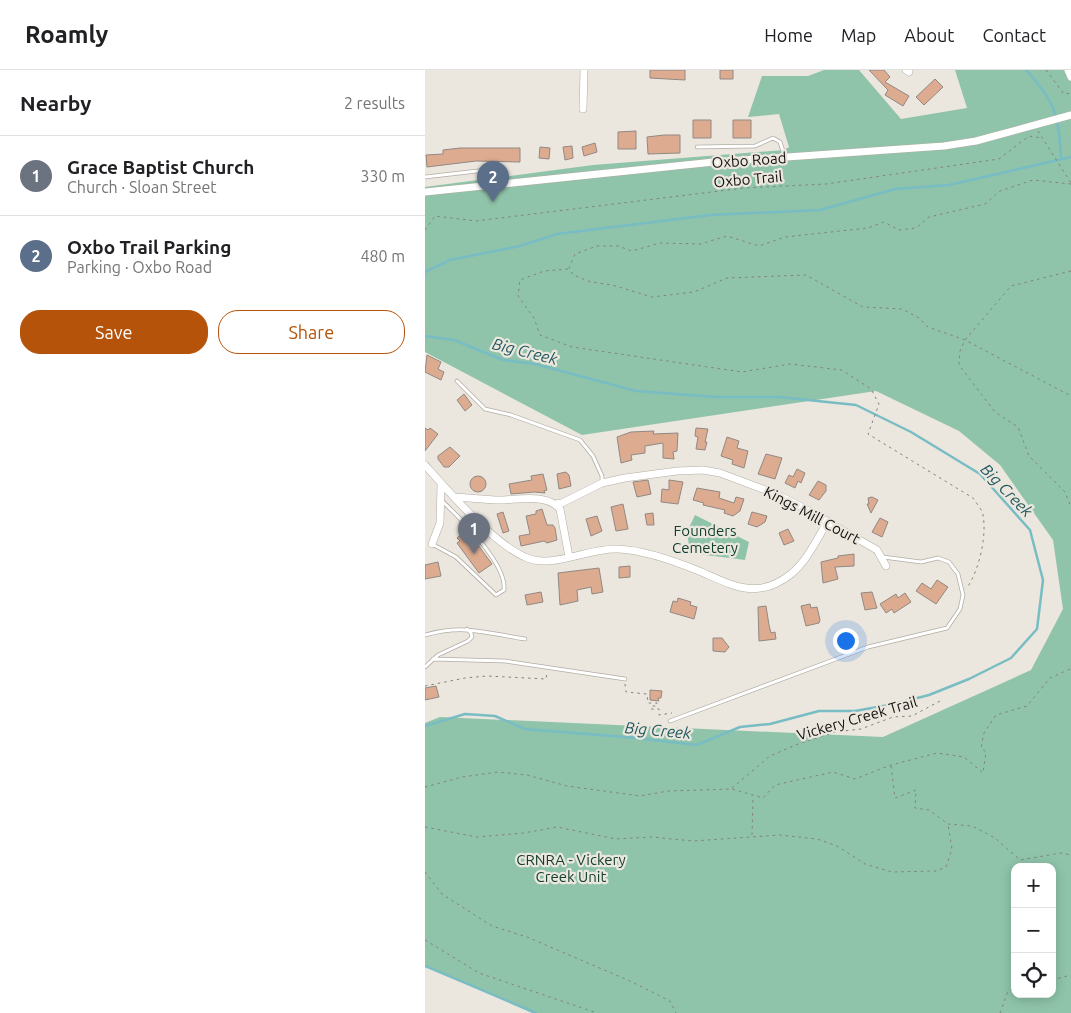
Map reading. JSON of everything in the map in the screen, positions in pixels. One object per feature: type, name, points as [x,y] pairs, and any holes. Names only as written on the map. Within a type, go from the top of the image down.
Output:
[{"type":"street","points":[[583,109],[584,70]]},
{"type":"street","points":[[1068,70],[1071,77]]},
{"type":"street","name":"Oxbo Road","points":[[425,192],[714,162],[944,146],[1035,125],[1071,114]]},
{"type":"street","points":[[425,465],[441,485],[484,526],[523,557],[537,561],[569,557],[606,549],[627,550],[698,571],[730,586],[747,589],[763,588],[779,582],[801,564],[828,521]]},
{"type":"street","name":"Kings Mill Court","points":[[555,504],[562,503],[602,483],[677,471],[703,470],[720,473],[776,494],[828,521],[877,550],[886,566]]},
{"type":"street","points":[[432,544],[440,523],[441,485]]},
{"type":"street","points":[[455,497],[496,500],[531,498],[555,504],[560,509],[569,557]]},
{"type":"lane","points":[[697,147],[755,146],[773,138],[781,142],[785,158]]},
{"type":"lane","points":[[425,178],[486,170],[489,173],[491,186]]},
{"type":"lane","points":[[457,381],[485,409],[511,415],[530,423],[566,433],[580,440],[593,456],[602,476],[602,483]]},
{"type":"lane","points":[[432,544],[456,558],[496,595],[504,590],[502,574],[479,541],[440,500]]},
{"type":"lane","points":[[670,720],[868,647],[947,628],[959,609],[963,595],[958,574],[949,562],[938,558],[921,562],[883,558]]},
{"type":"lane","points":[[425,635],[449,628],[464,628],[525,639]]},
{"type":"lane","points":[[425,667],[433,659],[468,641],[472,637],[471,633],[464,628]]},
{"type":"lane","points":[[433,659],[505,661],[625,679]]},
{"type":"path","points":[[1046,70],[1064,94],[1071,93]]},
{"type":"path","points":[[1035,125],[1066,178],[1071,183]]},
{"type":"path","name":"Oxbo Trail","points":[[425,230],[435,216],[476,221],[744,188],[826,184],[999,159],[1029,136],[1042,138]]},
{"type":"path","points":[[1071,183],[1033,180],[1000,191],[985,204],[929,218],[916,228],[899,230],[884,222],[868,228],[785,237],[759,246],[727,236],[700,244],[660,243],[632,251],[618,246],[597,246],[575,254],[569,268],[573,276],[653,297],[694,292],[727,278],[806,275],[863,307],[901,309],[919,318],[928,327],[965,340],[1071,396]]},
{"type":"path","points":[[569,268],[544,271],[520,280],[518,296],[534,318],[540,335],[572,347],[741,372],[790,364],[842,370],[871,388],[879,404],[868,434],[973,498],[983,513],[984,532],[973,579],[963,595]]},
{"type":"path","points":[[1071,271],[1011,286],[965,340],[960,351],[959,365],[995,412],[1019,427],[1029,456],[1065,492],[1071,507]]},
{"type":"path","points":[[425,788],[462,777],[498,772],[527,775],[567,786],[640,796],[668,791],[731,789],[763,798],[775,785],[833,772],[855,779],[891,765],[937,753],[964,757],[983,773],[987,752],[981,748],[984,733],[996,715],[1027,706],[1050,678],[1070,669],[1071,665]]},
{"type":"path","points":[[425,686],[465,678],[487,676],[516,679],[546,679],[547,668]]},
{"type":"path","points":[[625,679],[626,692],[647,694],[648,703],[657,703],[657,706],[652,706],[651,709],[659,709],[659,715],[672,712],[674,719]]},
{"type":"path","name":"Vickery Creek Trail","points":[[731,789],[770,756],[791,747],[835,732],[861,729],[893,717],[912,716],[940,701]]},
{"type":"path","points":[[891,765],[895,798],[916,790],[915,808],[929,810],[948,824],[972,826],[995,838],[1020,860],[1061,853],[1071,855]]},
{"type":"path","points":[[752,836],[753,796]]},
{"type":"path","points":[[425,827],[477,837],[524,833],[557,827],[616,839],[652,837],[693,841],[780,835],[817,839],[837,846],[865,864],[892,872],[936,871],[945,867],[952,849],[948,824]]},
{"type":"path","points":[[425,872],[442,894],[492,926],[527,937],[629,981],[670,1001],[676,1013]]},
{"type":"path","points":[[425,940],[479,973],[597,1013]]},
{"type":"path","points":[[1056,979],[1071,975]]},
{"type":"path","points":[[1000,1013],[1008,991],[1011,990]]},
{"type":"green space","name":"CRNRA - Vickery Creek Unit","points":[[824,70],[859,70],[901,119],[967,108],[955,70],[1071,70],[1071,1013],[532,1013],[425,965],[425,723],[440,717],[883,737],[1031,670],[1063,609],[1053,540],[1000,465],[959,431],[876,391],[582,435],[425,352],[425,187],[593,165],[784,150],[789,147],[779,114],[748,117],[762,76],[808,76]]},
{"type":"green space","name":"Founders Cemetery","points":[[695,515],[749,542],[745,560],[690,553],[687,532]]},
{"type":"building","points":[[650,70],[685,70],[685,80],[650,78]]},
{"type":"building","points":[[720,70],[733,70],[733,79],[720,79]]},
{"type":"building","points":[[869,70],[884,70],[890,77],[885,82],[909,96],[903,106],[885,95],[888,90]]},
{"type":"building","points":[[935,79],[943,87],[924,105],[916,97]]},
{"type":"building","points":[[693,120],[711,120],[711,138],[693,138]]},
{"type":"building","points":[[733,120],[751,120],[751,138],[733,138]]},
{"type":"building","points":[[636,131],[636,149],[618,149],[618,132]]},
{"type":"building","points":[[680,135],[680,153],[648,154],[647,137]]},
{"type":"building","points":[[595,143],[597,152],[584,156],[582,147]]},
{"type":"building","points":[[572,146],[573,158],[565,160],[563,147]]},
{"type":"building","points":[[540,147],[550,148],[549,159],[539,158]]},
{"type":"building","points":[[460,148],[520,148],[520,162],[476,161],[427,167],[426,155],[443,154],[443,150]]},
{"type":"building","points":[[427,355],[441,362],[438,369],[444,372],[441,380],[425,372]]},
{"type":"building","points":[[464,394],[472,405],[465,411],[457,400]]},
{"type":"building","points":[[425,428],[428,430],[430,428],[438,434],[425,451]]},
{"type":"building","points":[[696,428],[708,429],[705,450],[696,449],[698,437],[695,436]]},
{"type":"building","points":[[654,431],[653,434],[678,433],[677,451],[673,452],[674,459],[663,458],[663,443],[645,446],[645,453],[631,455],[632,460],[621,463],[617,437],[631,432]]},
{"type":"building","points":[[727,437],[739,441],[737,448],[748,451],[744,468],[732,464],[733,460],[721,456]]},
{"type":"building","points":[[450,447],[460,456],[449,467],[444,467],[438,456]]},
{"type":"building","points":[[766,454],[782,458],[775,479],[758,474]]},
{"type":"building","points":[[797,469],[805,473],[801,483],[798,481],[795,488],[785,483],[789,475],[793,477]]},
{"type":"building","points":[[566,472],[569,475],[571,486],[559,489],[557,474]]},
{"type":"building","points":[[543,474],[547,490],[544,491],[545,493],[511,494],[509,484],[532,480],[531,476]]},
{"type":"building","points":[[475,476],[481,476],[486,481],[484,490],[475,492],[470,487],[470,481]]},
{"type":"building","points":[[648,480],[651,494],[637,497],[633,482]]},
{"type":"building","points":[[669,480],[683,482],[678,504],[661,502],[662,489],[669,490]]},
{"type":"building","points":[[818,481],[826,485],[826,491],[819,500],[809,495]]},
{"type":"building","points":[[697,488],[720,492],[719,498],[734,503],[736,497],[744,499],[740,511],[733,516],[724,513],[725,510],[703,505],[704,503],[693,500]]},
{"type":"building","points":[[872,497],[878,500],[871,513],[867,504],[869,504],[868,498]]},
{"type":"building","points":[[623,504],[628,529],[616,531],[611,507]]},
{"type":"building","points":[[542,509],[547,525],[553,525],[555,528],[557,540],[521,546],[519,536],[530,534],[526,516],[536,514],[536,511]]},
{"type":"building","points":[[503,512],[509,531],[503,533],[497,514]]},
{"type":"building","points":[[752,512],[767,516],[765,522],[757,527],[748,524]]},
{"type":"building","points":[[653,513],[654,525],[647,525],[645,514]]},
{"type":"building","points":[[597,516],[602,531],[591,536],[586,519]]},
{"type":"building","points":[[880,518],[888,522],[882,537],[872,532]]},
{"type":"building","points":[[788,529],[794,541],[784,545],[779,533]]},
{"type":"building","points":[[463,533],[466,537],[470,534],[492,564],[479,573],[457,543],[460,541],[457,538]]},
{"type":"building","points":[[854,554],[854,566],[835,567],[838,579],[823,583],[821,562],[838,558],[838,556]]},
{"type":"building","points":[[438,562],[441,576],[425,579],[425,565]]},
{"type":"building","points":[[630,566],[630,577],[619,578],[619,567]]},
{"type":"building","points":[[599,568],[603,592],[592,594],[591,587],[577,590],[578,601],[560,605],[558,573]]},
{"type":"building","points":[[937,580],[948,587],[936,604],[916,591],[922,583],[931,589]]},
{"type":"building","points":[[541,592],[543,602],[527,605],[525,595]]},
{"type":"building","points":[[872,592],[877,608],[865,610],[861,593]]},
{"type":"building","points":[[905,593],[911,602],[894,613],[892,609],[886,613],[880,604],[896,594],[898,598]]},
{"type":"building","points":[[678,598],[691,602],[690,605],[697,607],[694,619],[670,612],[673,601],[677,602]]},
{"type":"building","points":[[810,604],[811,608],[817,607],[820,620],[819,623],[806,626],[801,606]]},
{"type":"building","points":[[766,606],[771,633],[775,632],[776,639],[759,641],[758,607]]},
{"type":"building","points":[[713,638],[722,638],[729,647],[725,652],[713,651]]},
{"type":"building","points":[[436,686],[439,697],[425,700],[425,688]]},
{"type":"building","points":[[650,690],[662,691],[661,698],[658,698],[659,701],[650,700]]},
{"type":"waterway","points":[[1026,70],[1044,91],[1054,110],[1057,119],[1061,157]]},
{"type":"waterway","name":"Big Creek","points":[[425,272],[450,260],[520,246],[557,234],[710,215],[820,210],[895,189],[949,185],[1071,157]]},
{"type":"waterway","name":"Big Creek","points":[[425,336],[454,340],[503,360],[535,364],[636,391],[716,397],[779,397],[856,405],[911,432],[980,474],[1030,530],[1043,580],[1037,629],[1011,658],[969,679],[929,695],[894,704],[855,711],[819,711],[770,724],[740,727],[697,745],[525,729],[495,716],[465,714],[425,726]]},
{"type":"waterway","name":"Big Creek","points":[[425,966],[536,1013]]},
{"type":"place","name":"Oxbo Trail Parking","points":[[493,202]]},
{"type":"place","name":"Grace Baptist Church","points":[[474,554]]}]
